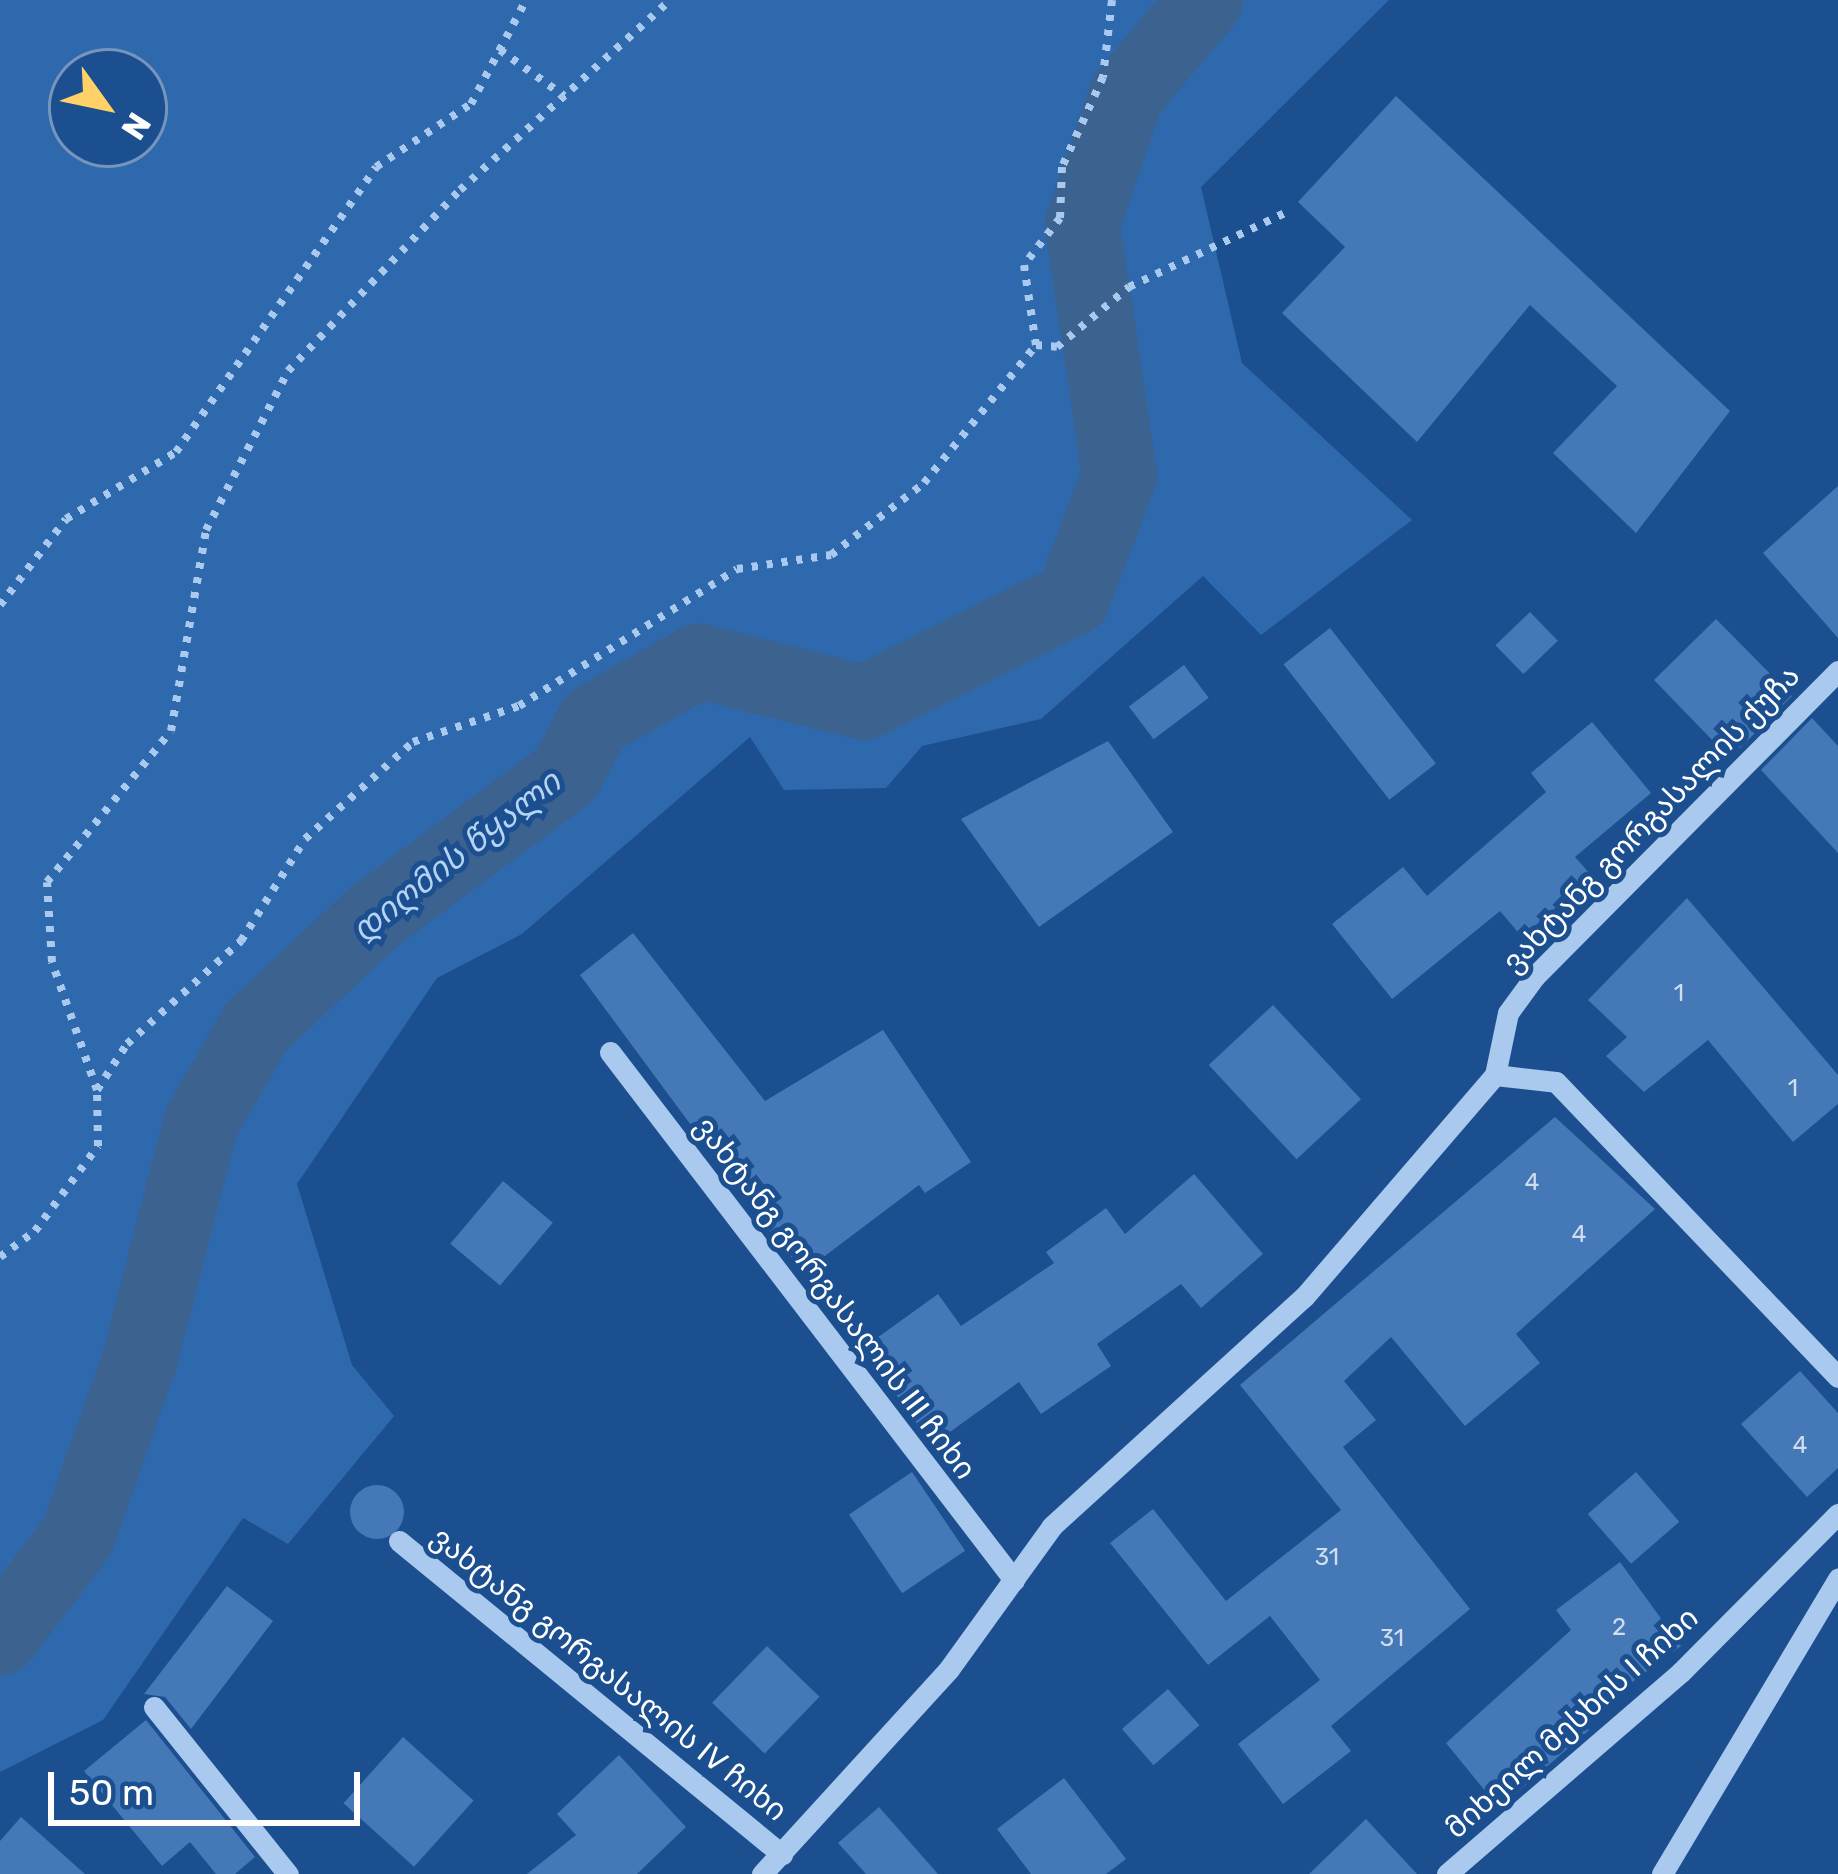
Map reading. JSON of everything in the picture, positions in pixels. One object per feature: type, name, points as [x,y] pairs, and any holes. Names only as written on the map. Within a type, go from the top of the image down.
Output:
[{"type":"street","name":"ვახტანგ გორგასალის ქუჩა","points":[[762,1874],[1014,1580],[1052,1526],[1304,1297],[1495,1075],[1508,1013],[1535,976],[1838,670]]},
{"type":"street","name":"ვახტანგ გორგასალის III ჩიხი","points":[[610,1052],[1014,1580]]},
{"type":"street","points":[[1495,1075],[1556,1082],[1838,1377]]},
{"type":"street","name":"მიხეილ მესხის I ჩიხი","points":[[1447,1874],[1681,1672],[1838,1514]]},
{"type":"street","name":"ვახტანგ გორგასალის IV ჩიხი","points":[[399,1541],[782,1854]]},
{"type":"street","points":[[1662,1874],[1838,1579]]},
{"type":"street","points":[[154,1707],[288,1874]]},
{"type":"path","points":[[0,605],[66,519],[176,452],[376,167],[471,104],[526,0]]},
{"type":"path","points":[[0,1257],[35,1231],[98,1146],[97,1090],[52,962],[47,882],[171,731],[206,530],[287,371],[564,96],[670,0]]},
{"type":"path","points":[[97,1090],[128,1044],[241,941],[305,839],[413,742],[519,706],[737,569],[831,555],[924,483],[1036,345],[1024,265],[1060,218],[1062,167],[1103,77],[1112,0]]},
{"type":"path","points":[[500,50],[564,96]]},
{"type":"path","points":[[1036,345],[1057,347],[1129,287],[1289,211]]},
{"type":"shaded area","points":[[0,0],[1389,0],[1201,187],[1242,363],[1412,520],[1261,635],[1203,576],[1041,719],[922,746],[886,788],[784,790],[750,737],[522,934],[437,978],[297,1184],[352,1365],[394,1416],[288,1544],[243,1518],[103,1720],[0,1772]]},
{"type":"building","points":[[1396,96],[1730,411],[1636,533],[1553,453],[1617,386],[1530,305],[1417,442],[1282,313],[1345,247],[1298,202]]},
{"type":"building","points":[[1838,486],[1838,638],[1763,553]]},
{"type":"building","points":[[1530,612],[1558,641],[1523,674],[1495,645]]},
{"type":"building","points":[[1716,619],[1792,696],[1740,748],[1726,734],[1716,744],[1654,680]]},
{"type":"building","points":[[1330,628],[1436,764],[1389,800],[1284,664]]},
{"type":"building","points":[[1184,665],[1209,698],[1154,739],[1129,707]]},
{"type":"building","points":[[1812,718],[1838,746],[1838,853],[1761,770]]},
{"type":"building","points":[[1592,722],[1651,793],[1575,857],[1592,876],[1522,937],[1500,911],[1392,999],[1332,924],[1403,867],[1427,896],[1546,792],[1531,773]]},
{"type":"building","points":[[1108,741],[1173,832],[1039,927],[961,819]]},
{"type":"building","points":[[1687,898],[1838,1075],[1838,1104],[1793,1142],[1708,1040],[1644,1092],[1606,1056],[1627,1037],[1588,1000]]},
{"type":"building","points":[[633,933],[765,1101],[883,1030],[971,1162],[925,1193],[919,1185],[801,1274],[580,975]]},
{"type":"building","points":[[1273,1005],[1361,1099],[1297,1159],[1209,1065]]},
{"type":"building","points":[[1555,1117],[1655,1209],[1516,1334],[1540,1363],[1465,1426],[1391,1337],[1344,1381],[1376,1420],[1343,1447],[1470,1609],[1331,1726],[1351,1751],[1283,1804],[1238,1744],[1320,1680],[1270,1616],[1208,1665],[1110,1543],[1153,1509],[1226,1601],[1341,1510],[1240,1385]]},
{"type":"building","points":[[1194,1174],[1263,1254],[1201,1308],[1181,1284],[1097,1344],[1111,1366],[1041,1414],[1019,1382],[932,1445],[863,1348],[938,1294],[961,1326],[1054,1263],[1046,1252],[1106,1208],[1125,1234]]},
{"type":"building","points":[[503,1181],[553,1223],[500,1286],[450,1244]]},
{"type":"building","points":[[1800,1371],[1838,1413],[1838,1468],[1807,1497],[1741,1424]]},
{"type":"building","points":[[912,1472],[965,1551],[902,1593],[849,1514]]},
{"type":"building","points":[[1636,1472],[1679,1522],[1631,1564],[1588,1514]]},
{"type":"building","points":[[377,1485],[396,1493],[404,1512],[396,1531],[377,1539],[358,1531],[350,1512],[358,1493]]},
{"type":"building","points":[[1620,1562],[1681,1646],[1581,1720],[1589,1730],[1499,1808],[1446,1743],[1571,1630],[1556,1610]]},
{"type":"building","points":[[227,1586],[273,1621],[191,1729],[165,1697],[144,1694]]},
{"type":"building","points":[[767,1646],[820,1697],[765,1754],[712,1703]]},
{"type":"building","points":[[1168,1689],[1199,1725],[1153,1765],[1122,1729]]},
{"type":"building","points":[[146,1720],[255,1857],[235,1874],[216,1874],[190,1842],[162,1866],[84,1771]]},
{"type":"building","points":[[403,1737],[474,1801],[414,1867],[343,1803]]},
{"type":"building","points":[[619,1755],[686,1827],[637,1874],[527,1874],[576,1835],[557,1814]]},
{"type":"building","points":[[1064,1778],[1126,1859],[1106,1874],[1031,1874],[997,1829]]},
{"type":"building","points":[[879,1807],[938,1874],[866,1874],[838,1843]]},
{"type":"building","points":[[21,1817],[85,1874],[0,1874],[0,1841]]},
{"type":"building","points":[[1366,1819],[1417,1874],[1309,1874]]},
{"type":"waterway","name":"დიღმის წყალი","points":[[0,1637],[77,1536],[140,1357],[200,1123],[256,1026],[374,916],[565,774],[594,720],[698,661],[864,702],[1072,598],[1119,475],[1082,224],[1126,94],[1205,0]]}]
